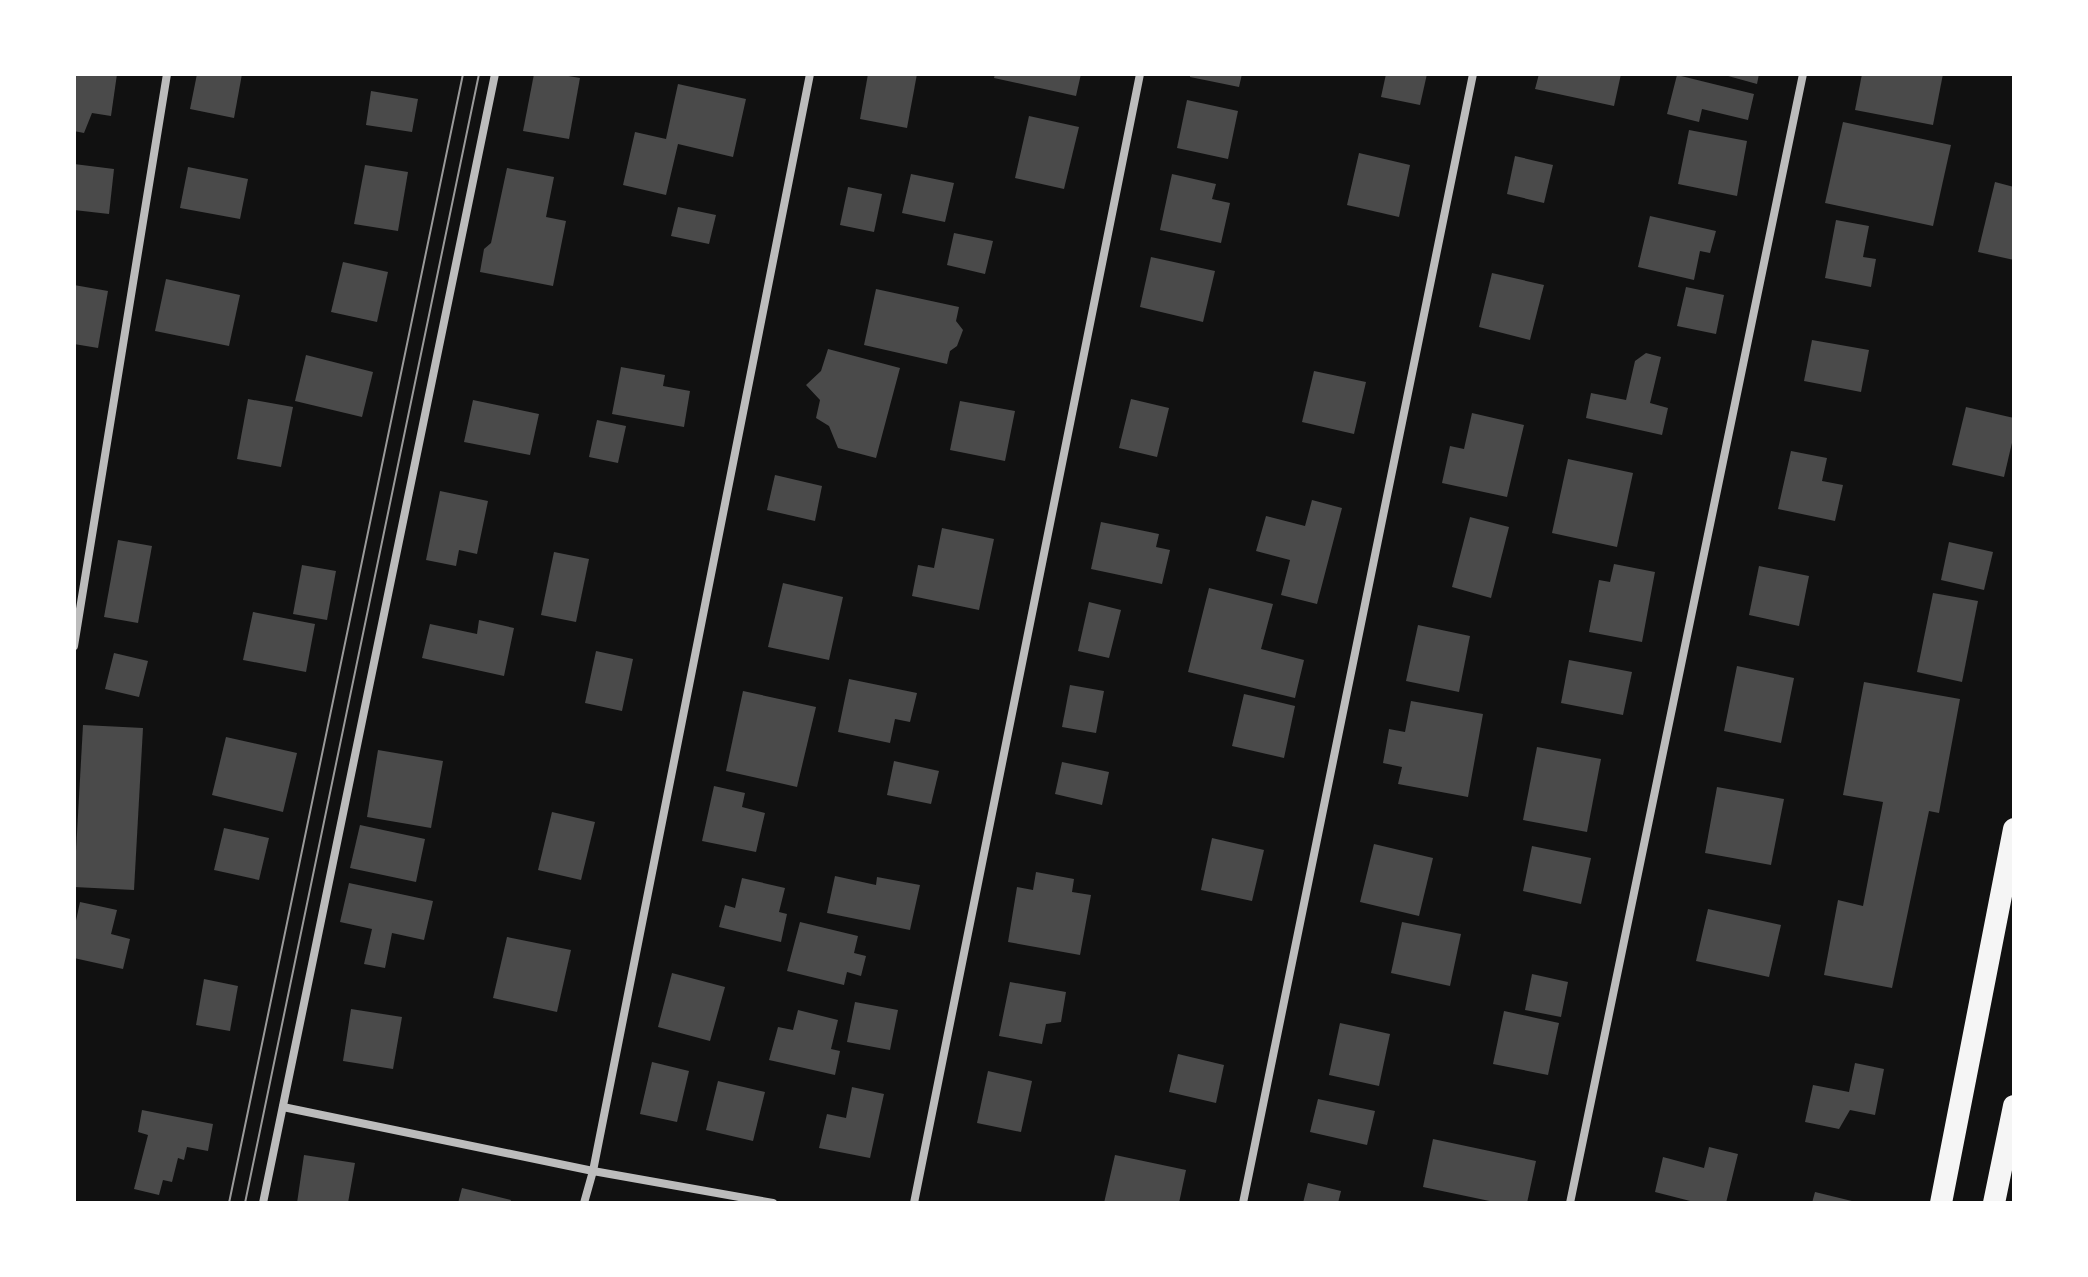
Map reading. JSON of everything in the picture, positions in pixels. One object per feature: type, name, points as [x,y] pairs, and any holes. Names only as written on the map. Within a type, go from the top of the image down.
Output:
[{"type":"highway","points":[[1941,1203],[2014,829]]},
{"type":"highway","points":[[1994,1203],[2014,1106]]},
{"type":"street","points":[[74,646],[167,74]]},
{"type":"street","points":[[263,1203],[495,74]]},
{"type":"street","points":[[584,1203],[593,1171],[810,74]]},
{"type":"street","points":[[914,1203],[1140,74]]},
{"type":"street","points":[[1243,1203],[1473,74]]},
{"type":"street","points":[[1570,1203],[1803,74]]},
{"type":"street","points":[[283,1107],[593,1171],[773,1203]]},
{"type":"building","points":[[74,74],[117,74],[111,116],[92,113],[84,133],[74,131]]},
{"type":"building","points":[[197,74],[242,74],[234,118],[190,109]]},
{"type":"building","points":[[534,74],[580,78],[569,139],[523,131]]},
{"type":"building","points":[[868,74],[917,74],[907,128],[860,119]]},
{"type":"building","points":[[995,74],[1081,74],[1076,96],[994,78]]},
{"type":"building","points":[[1190,74],[1242,74],[1239,87],[1190,77]]},
{"type":"building","points":[[1386,74],[1427,74],[1420,105],[1381,97]]},
{"type":"building","points":[[1539,74],[1621,74],[1614,106],[1535,89]]},
{"type":"building","points":[[1721,74],[1759,74],[1757,84]]},
{"type":"building","points":[[1862,74],[1943,74],[1933,125],[1855,110]]},
{"type":"building","points":[[1677,75],[1754,94],[1748,120],[1702,109],[1699,122],[1667,114]]},
{"type":"building","points":[[678,84],[746,99],[733,157],[678,144],[666,195],[623,185],[635,132],[666,139]]},
{"type":"building","points":[[371,91],[418,99],[412,132],[366,125]]},
{"type":"building","points":[[1187,100],[1238,111],[1228,159],[1177,148]]},
{"type":"building","points":[[1029,116],[1079,127],[1064,189],[1015,178]]},
{"type":"building","points":[[1843,122],[1951,145],[1933,226],[1825,203]]},
{"type":"building","points":[[1689,130],[1747,141],[1737,196],[1678,184]]},
{"type":"building","points":[[1359,153],[1410,165],[1399,217],[1347,205]]},
{"type":"building","points":[[1515,156],[1553,165],[1544,203],[1507,194]]},
{"type":"building","points":[[74,164],[114,169],[109,214],[74,210]]},
{"type":"building","points":[[365,165],[408,172],[398,231],[354,224]]},
{"type":"building","points":[[188,167],[248,179],[240,219],[180,208]]},
{"type":"building","points":[[507,168],[554,177],[546,217],[566,221],[553,286],[480,272],[484,249],[491,243]]},
{"type":"building","points":[[911,174],[954,183],[945,222],[902,213]]},
{"type":"building","points":[[1172,174],[1216,184],[1212,199],[1230,203],[1221,243],[1160,230]]},
{"type":"building","points":[[1995,182],[2014,187],[2014,260],[1978,252]]},
{"type":"building","points":[[848,187],[882,194],[874,232],[840,225]]},
{"type":"building","points":[[678,207],[716,215],[709,244],[671,236]]},
{"type":"building","points":[[1650,216],[1716,231],[1710,253],[1700,251],[1694,280],[1638,267]]},
{"type":"building","points":[[1836,220],[1869,226],[1863,257],[1876,259],[1871,287],[1825,278]]},
{"type":"building","points":[[954,233],[993,241],[985,274],[947,265]]},
{"type":"building","points":[[1151,257],[1215,271],[1203,322],[1140,307]]},
{"type":"building","points":[[343,262],[388,272],[377,322],[331,312]]},
{"type":"building","points":[[1492,273],[1544,285],[1530,340],[1479,327]]},
{"type":"building","points":[[166,279],[240,295],[229,346],[155,331]]},
{"type":"building","points":[[74,285],[108,291],[98,348],[74,344]]},
{"type":"building","points":[[1686,287],[1724,295],[1716,334],[1677,326]]},
{"type":"building","points":[[876,289],[959,307],[956,321],[963,330],[957,346],[950,351],[947,364],[864,345]]},
{"type":"building","points":[[1812,340],[1869,350],[1861,392],[1804,381]]},
{"type":"building","points":[[828,349],[900,368],[876,458],[838,448],[829,426],[816,418],[820,400],[806,385],[821,371]]},
{"type":"building","points":[[1646,353],[1661,357],[1650,403],[1668,408],[1662,435],[1586,418],[1591,393],[1626,400],[1635,361]]},
{"type":"building","points":[[306,355],[373,372],[362,417],[295,401]]},
{"type":"building","points":[[621,367],[665,375],[663,386],[690,391],[684,427],[612,414]]},
{"type":"building","points":[[1314,371],[1366,382],[1354,434],[1302,422]]},
{"type":"building","points":[[248,399],[293,407],[281,467],[237,459]]},
{"type":"building","points":[[1131,399],[1169,408],[1157,457],[1119,448]]},
{"type":"building","points":[[473,400],[539,414],[530,455],[464,442]]},
{"type":"building","points":[[960,401],[1015,411],[1005,461],[950,450]]},
{"type":"building","points":[[1966,407],[2014,418],[2014,434],[2004,477],[1952,465]]},
{"type":"building","points":[[1472,413],[1524,425],[1507,497],[1442,483],[1450,446],[1464,449]]},
{"type":"building","points":[[597,420],[626,426],[618,463],[589,457]]},
{"type":"building","points":[[1791,451],[1827,458],[1822,481],[1843,485],[1835,521],[1778,509]]},
{"type":"building","points":[[1568,459],[1633,473],[1617,547],[1552,533]]},
{"type":"building","points":[[775,475],[822,486],[815,521],[767,510]]},
{"type":"building","points":[[440,491],[488,501],[477,554],[459,550],[456,566],[426,560]]},
{"type":"building","points":[[1312,500],[1342,508],[1317,604],[1281,595],[1290,560],[1256,551],[1266,516],[1305,526]]},
{"type":"building","points":[[1470,517],[1509,527],[1491,598],[1452,587]]},
{"type":"building","points":[[1101,522],[1159,534],[1156,547],[1170,550],[1162,584],[1091,569]]},
{"type":"building","points":[[942,528],[994,539],[979,610],[912,596],[918,565],[934,568]]},
{"type":"building","points":[[118,540],[152,546],[138,623],[104,617]]},
{"type":"building","points":[[1949,542],[1993,552],[1984,590],[1941,580]]},
{"type":"building","points":[[554,552],[589,559],[576,622],[541,615]]},
{"type":"building","points":[[1614,564],[1655,572],[1642,642],[1589,632],[1599,580],[1610,582]]},
{"type":"building","points":[[302,565],[336,571],[327,620],[293,614]]},
{"type":"building","points":[[1759,566],[1809,576],[1799,626],[1749,615]]},
{"type":"building","points":[[783,583],[843,597],[829,660],[768,647]]},
{"type":"building","points":[[1209,588],[1273,604],[1261,649],[1304,660],[1295,698],[1188,672]]},
{"type":"building","points":[[1933,593],[1978,601],[1962,682],[1917,672]]},
{"type":"building","points":[[1089,602],[1121,610],[1109,658],[1078,651]]},
{"type":"building","points":[[253,612],[315,624],[306,672],[243,660]]},
{"type":"building","points":[[479,620],[514,628],[504,676],[422,658],[430,624],[477,634]]},
{"type":"building","points":[[1418,625],[1470,636],[1459,692],[1406,681]]},
{"type":"building","points":[[596,651],[633,659],[622,711],[585,703]]},
{"type":"building","points":[[114,653],[148,661],[139,697],[105,689]]},
{"type":"building","points":[[1569,660],[1632,672],[1623,715],[1561,703]]},
{"type":"building","points":[[1737,666],[1794,678],[1781,743],[1724,731]]},
{"type":"building","points":[[849,679],[917,693],[910,722],[895,719],[890,743],[838,732]]},
{"type":"building","points":[[1864,682],[1960,699],[1939,813],[1929,811],[1892,988],[1824,975],[1838,900],[1863,906],[1883,802],[1843,795]]},
{"type":"building","points":[[1070,685],[1104,691],[1096,733],[1062,727]]},
{"type":"building","points":[[743,691],[816,707],[797,787],[726,771]]},
{"type":"building","points":[[1244,694],[1295,706],[1284,758],[1232,746]]},
{"type":"building","points":[[1411,701],[1483,714],[1468,797],[1398,784],[1402,767],[1383,763],[1389,729],[1405,732]]},
{"type":"building","points":[[83,725],[143,728],[134,890],[74,887]]},
{"type":"building","points":[[226,737],[297,753],[283,812],[212,795]]},
{"type":"building","points":[[1537,747],[1601,759],[1587,832],[1523,820]]},
{"type":"building","points":[[378,750],[443,761],[431,828],[367,817]]},
{"type":"building","points":[[894,761],[939,771],[931,804],[887,795]]},
{"type":"building","points":[[1062,762],[1109,772],[1102,805],[1055,794]]},
{"type":"building","points":[[714,786],[745,793],[742,807],[765,813],[756,852],[702,841]]},
{"type":"building","points":[[1717,787],[1784,799],[1771,865],[1705,853]]},
{"type":"building","points":[[552,812],[595,822],[581,880],[538,870]]},
{"type":"building","points":[[360,825],[425,839],[416,882],[350,868]]},
{"type":"building","points":[[224,828],[269,838],[259,880],[214,870]]},
{"type":"building","points":[[1212,838],[1264,850],[1252,901],[1201,890]]},
{"type":"building","points":[[1374,844],[1433,858],[1419,916],[1360,902]]},
{"type":"building","points":[[1532,846],[1591,858],[1581,904],[1523,891]]},
{"type":"building","points":[[1036,872],[1074,879],[1072,892],[1091,895],[1080,955],[1008,942],[1017,887],[1033,890]]},
{"type":"building","points":[[835,876],[876,885],[877,877],[920,885],[910,930],[827,913]]},
{"type":"building","points":[[742,878],[785,888],[779,912],[787,914],[781,942],[719,927],[725,905],[735,908]]},
{"type":"building","points":[[349,883],[433,901],[424,940],[392,933],[385,968],[364,964],[372,929],[340,922]]},
{"type":"building","points":[[80,902],[117,910],[111,934],[130,939],[123,969],[74,958],[74,930]]},
{"type":"building","points":[[1708,909],[1781,925],[1769,977],[1696,961]]},
{"type":"building","points":[[800,922],[858,936],[854,953],[866,956],[861,976],[847,972],[844,985],[787,971]]},
{"type":"building","points":[[1402,922],[1461,934],[1450,986],[1391,973]]},
{"type":"building","points":[[507,937],[571,950],[557,1012],[493,998]]},
{"type":"building","points":[[672,973],[725,987],[710,1041],[658,1027]]},
{"type":"building","points":[[1532,974],[1568,982],[1561,1017],[1525,1010]]},
{"type":"building","points":[[204,979],[238,986],[230,1031],[196,1025]]},
{"type":"building","points":[[1010,982],[1066,992],[1061,1022],[1046,1024],[1042,1044],[999,1036]]},
{"type":"building","points":[[855,1002],[898,1010],[890,1050],[847,1042]]},
{"type":"building","points":[[351,1009],[402,1017],[393,1069],[343,1061]]},
{"type":"building","points":[[798,1010],[838,1020],[831,1049],[840,1051],[835,1075],[769,1060],[778,1027],[793,1030]]},
{"type":"building","points":[[1504,1011],[1559,1023],[1548,1075],[1493,1064]]},
{"type":"building","points":[[1340,1023],[1390,1034],[1379,1086],[1329,1075]]},
{"type":"building","points":[[1178,1054],[1224,1065],[1216,1103],[1169,1092]]},
{"type":"building","points":[[652,1062],[689,1071],[677,1122],[640,1114]]},
{"type":"building","points":[[1855,1063],[1884,1069],[1875,1115],[1850,1110],[1839,1129],[1805,1122],[1813,1085],[1849,1092]]},
{"type":"building","points":[[988,1071],[1032,1081],[1021,1132],[977,1123]]},
{"type":"building","points":[[718,1081],[765,1092],[753,1141],[706,1130]]},
{"type":"building","points":[[852,1087],[884,1094],[870,1158],[819,1148],[827,1114],[846,1118]]},
{"type":"building","points":[[1318,1099],[1375,1111],[1367,1145],[1310,1132]]},
{"type":"building","points":[[142,1110],[213,1124],[208,1151],[187,1147],[184,1160],[178,1158],[172,1182],[163,1180],[159,1195],[134,1189],[148,1135],[138,1132]]},
{"type":"building","points":[[1433,1139],[1536,1161],[1527,1203],[1499,1203],[1423,1187]]},
{"type":"building","points":[[1709,1147],[1738,1154],[1726,1203],[1698,1203],[1655,1192],[1663,1157],[1704,1168]]},
{"type":"building","points":[[304,1155],[355,1163],[348,1203],[297,1203]]},
{"type":"building","points":[[1115,1155],[1186,1170],[1179,1203],[1104,1203]]},
{"type":"building","points":[[1308,1183],[1341,1191],[1338,1203],[1303,1203]]},
{"type":"building","points":[[462,1188],[511,1200],[510,1203],[458,1203]]},
{"type":"building","points":[[1815,1192],[1856,1202],[1856,1203],[1812,1203]]},
{"type":"tram line","points":[[229,1203],[463,74]]},
{"type":"tram line","points":[[245,1203],[479,74]]}]
